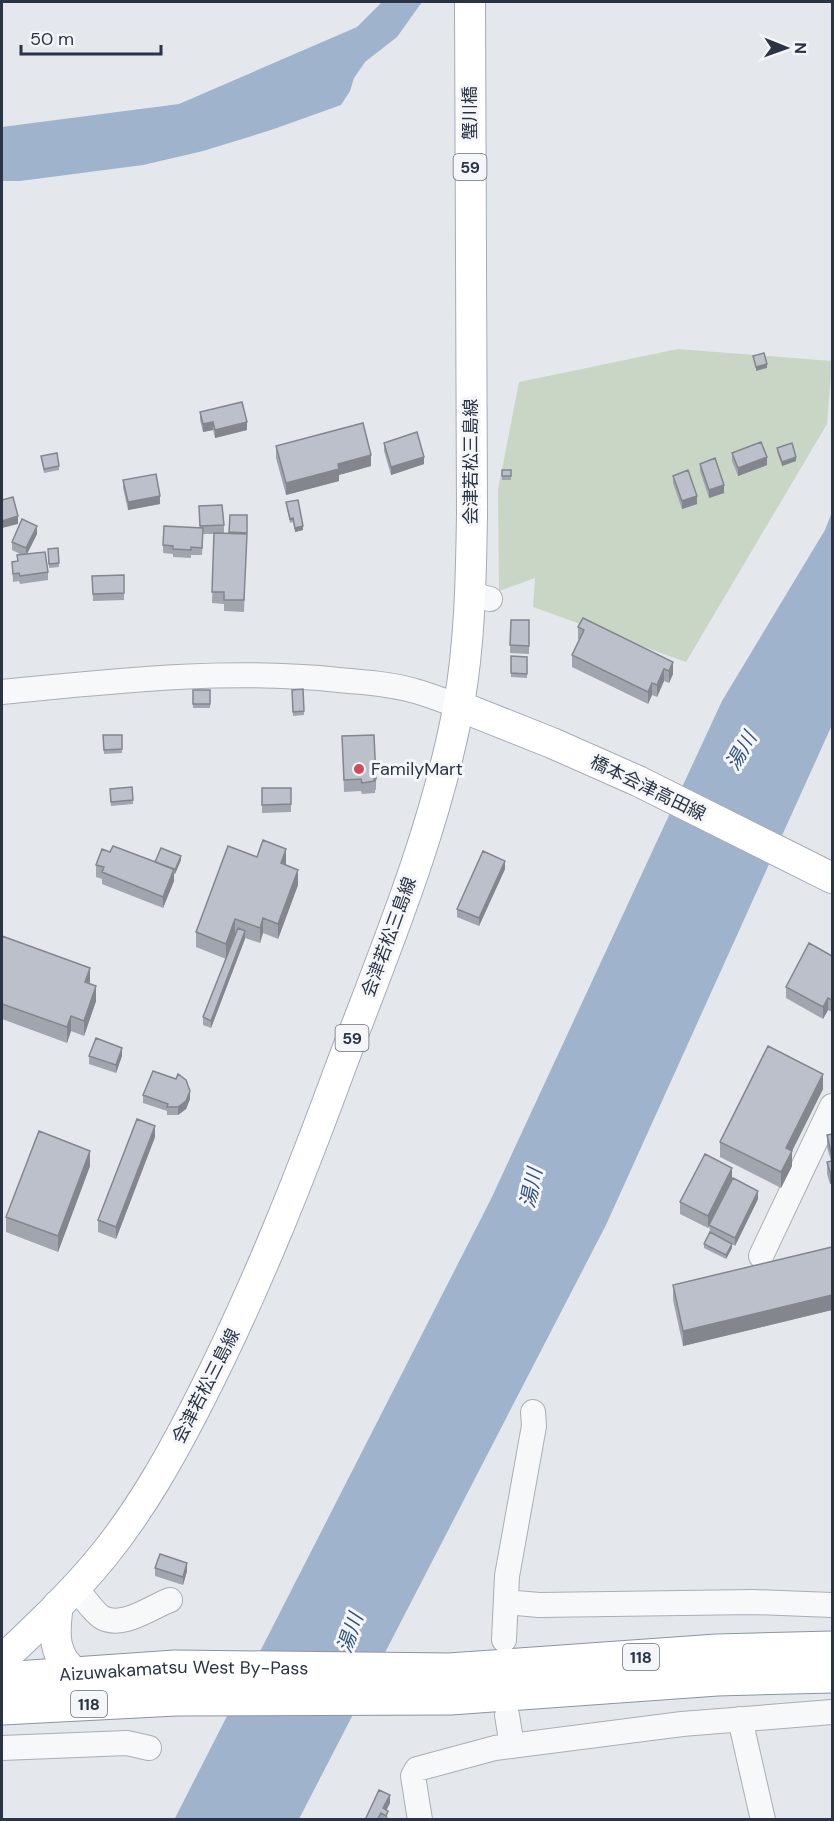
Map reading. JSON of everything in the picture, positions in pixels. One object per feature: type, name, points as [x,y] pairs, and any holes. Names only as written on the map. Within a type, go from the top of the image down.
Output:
[{"type":"highway","name":"Aizuwakamatsu West By-Pass","points":[[450,1684],[717,1651],[832,1648]]},
{"type":"highway","name":"Aizuwakamatsu West By-Pass","points":[[2,1679],[78,1674],[175,1683],[450,1684],[832,1676]]},
{"type":"highway","name":"Aizuwakamatsu West By-Pass","points":[[2,1708],[175,1683]]},
{"type":"main road","name":"蟹川橋","points":[[470,2],[471,333]]},
{"type":"main road","name":"会津若松三島線","points":[[2,1660],[104,1555],[150,1490],[178,1442],[251,1295],[296,1189],[425,837],[445,770],[480,596],[471,333]]},
{"type":"main road","name":"橋本会津高田線","points":[[459,706],[543,739],[638,781],[822,874]]},
{"type":"main road","points":[[66,1596],[54,1632],[59,1653],[72,1671],[78,1674]]},
{"type":"street","points":[[2,692],[184,676],[261,675],[313,677],[384,685],[414,691],[459,706]]},
{"type":"street","points":[[761,1256],[832,1106]]},
{"type":"street","points":[[504,1640],[507,1576],[534,1426],[533,1412]]},
{"type":"street","points":[[66,1596],[100,1617],[110,1620],[125,1620],[170,1600]]},
{"type":"street","points":[[506,1602],[539,1605],[753,1602],[832,1605]]},
{"type":"street","points":[[420,1820],[413,1776],[417,1768],[495,1748],[682,1724],[832,1712]]},
{"type":"street","points":[[507,1715],[512,1746]]},
{"type":"street","points":[[740,1719],[763,1820]]},
{"type":"street","points":[[2,1748],[127,1743],[149,1748]]},
{"type":"green space","points":[[678,349],[832,361],[827,424],[686,662],[533,607],[535,578],[499,591],[498,490],[519,382]]},
{"type":"water","points":[[382,2],[422,2],[397,37],[365,62],[354,78],[350,91],[341,105],[203,151],[143,165],[20,181],[2,181],[2,127],[179,104],[357,27]]},
{"type":"water","name":"湯川","points":[[832,512],[832,725],[606,1225],[299,1819],[174,1820],[491,1199],[722,701],[825,530]]},
{"type":"building","points":[[764,353],[767,364],[756,367],[753,356]]},
{"type":"building","points":[[242,402],[247,422],[215,430],[213,422],[203,424],[200,412]]},
{"type":"building","points":[[363,423],[371,455],[338,464],[339,469],[286,483],[276,446]]},
{"type":"building","points":[[417,432],[424,457],[391,467],[384,443]]},
{"type":"building","points":[[761,442],[767,457],[738,468],[732,453]]},
{"type":"building","points":[[792,443],[796,457],[782,462],[777,448]]},
{"type":"building","points":[[57,453],[59,466],[44,469],[41,456]]},
{"type":"building","points":[[715,458],[724,485],[709,490],[700,464]]},
{"type":"building","points":[[502,470],[511,470],[511,476],[502,476]]},
{"type":"building","points":[[688,470],[697,496],[682,501],[673,476]]},
{"type":"building","points":[[156,474],[160,496],[128,502],[123,480]]},
{"type":"building","points":[[13,497],[18,516],[2,521],[2,500]]},
{"type":"building","points":[[298,500],[303,526],[295,528],[286,502]]},
{"type":"building","points":[[222,505],[224,525],[200,526],[199,506]]},
{"type":"building","points":[[230,515],[247,515],[247,533],[229,532]]},
{"type":"building","points":[[22,519],[37,526],[26,548],[12,542]]},
{"type":"building","points":[[164,526],[203,528],[202,548],[173,549],[173,546],[163,545]]},
{"type":"building","points":[[214,533],[247,534],[244,600],[224,600],[224,592],[212,592]]},
{"type":"building","points":[[58,548],[59,563],[49,564],[48,549]]},
{"type":"building","points":[[45,552],[48,572],[20,576],[19,573],[13,574],[12,562],[18,561],[17,555]]},
{"type":"building","points":[[124,575],[124,593],[93,594],[92,576]]},
{"type":"building","points":[[583,618],[673,662],[669,671],[664,669],[657,685],[652,683],[648,692],[572,655],[584,630],[578,627]]},
{"type":"building","points":[[511,620],[529,620],[529,646],[510,645]]},
{"type":"building","points":[[511,656],[527,657],[527,674],[511,673]]},
{"type":"building","points":[[303,689],[304,711],[293,712],[292,690]]},
{"type":"building","points":[[193,690],[210,690],[210,704],[193,704]]},
{"type":"building","points":[[103,735],[122,735],[122,749],[104,750]]},
{"type":"building","name":"FamilyMart","points":[[374,735],[375,781],[362,783],[361,779],[344,780],[342,736]]},
{"type":"building","points":[[132,787],[133,800],[111,802],[110,789]]},
{"type":"building","points":[[262,788],[291,788],[291,804],[262,805]]},
{"type":"building","points":[[263,840],[286,849],[281,863],[298,870],[278,924],[263,918],[260,928],[235,919],[226,944],[196,932],[228,846],[257,857]]},
{"type":"building","points":[[113,846],[174,869],[163,897],[102,872],[104,867],[96,865],[102,849],[110,852]]},
{"type":"building","points":[[161,848],[181,856],[175,870],[155,862]]},
{"type":"building","points":[[483,851],[505,861],[479,918],[457,909]]},
{"type":"building","points":[[238,928],[245,931],[211,1021],[203,1017]]},
{"type":"building","points":[[2,936],[90,968],[85,982],[96,986],[84,1021],[71,1016],[67,1027],[2,1004]]},
{"type":"building","points":[[809,943],[832,956],[832,1000],[828,998],[823,1007],[786,987]]},
{"type":"building","points":[[96,1038],[122,1048],[116,1065],[89,1056]]},
{"type":"building","points":[[768,1046],[823,1074],[786,1148],[792,1151],[781,1172],[720,1142]]},
{"type":"building","points":[[153,1071],[176,1079],[178,1074],[186,1080],[190,1091],[186,1101],[178,1107],[167,1107],[168,1104],[143,1095]]},
{"type":"building","points":[[137,1119],[155,1126],[116,1227],[98,1220]]},
{"type":"building","points":[[39,1131],[90,1151],[58,1236],[6,1217]]},
{"type":"building","points":[[832,1134],[832,1157],[827,1135]]},
{"type":"building","points":[[705,1154],[732,1168],[708,1216],[680,1202]]},
{"type":"building","points":[[832,1161],[832,1172],[830,1172],[827,1162]]},
{"type":"building","points":[[733,1178],[758,1191],[735,1238],[709,1225]]},
{"type":"building","points":[[710,1232],[732,1244],[726,1255],[704,1244]]},
{"type":"building","points":[[832,1247],[832,1295],[683,1331],[673,1285]]},
{"type":"building","points":[[160,1554],[187,1563],[183,1577],[155,1568]]},
{"type":"building","points":[[379,1790],[390,1795],[383,1808],[388,1811],[386,1816],[381,1813],[377,1820],[365,1820]]},
{"type":"place","name":"FamilyMart","points":[[359,769]]}]
